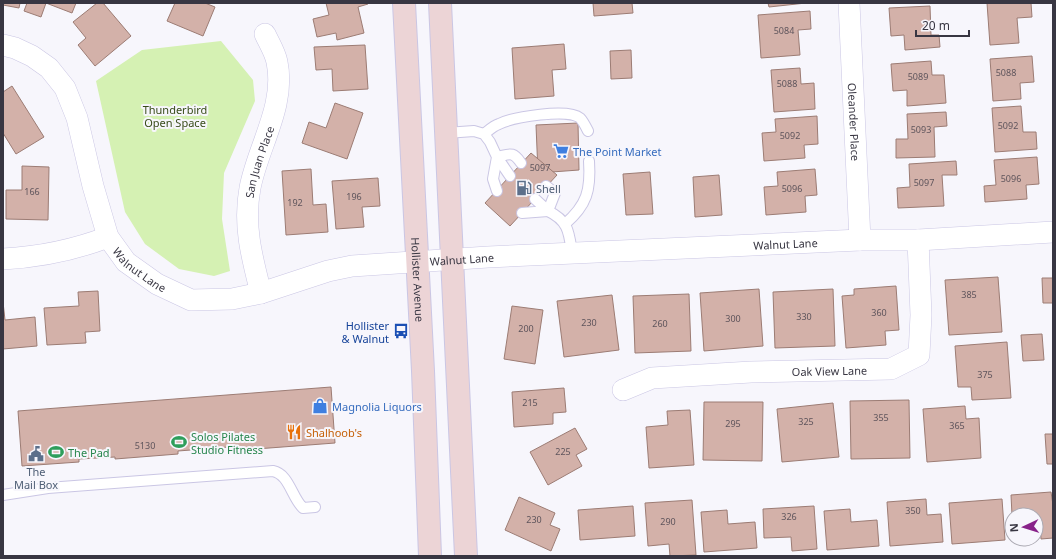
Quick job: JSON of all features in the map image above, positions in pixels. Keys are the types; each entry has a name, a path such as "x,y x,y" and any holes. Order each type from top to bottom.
{"main road":[{"name":"Hollister Avenue","path":"404,3 430,556"},
{"path":"440,3 466,556"}],"street":[{"name":"Oleander Place","path":"849,3 860,240"},
{"name":"San Juan Place","path":"261,293 247,229 250,188 273,116 279,82 277,60 265,34"},
{"name":"Walnut Lane","path":"3,45 15,48 32,56 48,68 65,88 78,118 93,186 108,237 126,262 157,284 191,300 232,299 261,293 352,266 572,253 860,240 918,240 1053,232"},
{"path":"3,259 34,258 84,246 108,237"},
{"name":"Oak View Lane","path":"623,390 652,378 751,372 891,370 919,355 921,315 918,240"}],"lane":[{"path":"484,134 498,124 536,115 562,114 574,115 581,119 588,131"},
{"path":"446,133 474,132 484,134 510,176"},
{"path":"497,157 512,154 516,155 521,163"},
{"path":"497,157 493,179 497,191"},
{"path":"565,224 577,214 586,201 589,186 589,161"},
{"path":"546,186 555,193 548,211"},
{"path":"535,199 548,211 559,216 565,224 572,253"},
{"path":"522,213 548,211"},
{"path":"3,495 48,488 273,471 277,472 283,477 303,508 315,507"}],"green space":[{"name":"Thunderbird Open Space","path":"221,41 253,80 255,101 224,173 222,219 230,271 214,276 179,269 145,244 125,212 96,81 142,50"}],"building":[{"path":"3,3 20,3 19,8 3,5"},
{"path":"27,3 46,3 41,17 24,11"},
{"path":"46,3 76,3 72,13"},
{"path":"97,3 103,3 131,36 95,66 78,45 86,38 73,22"},
{"path":"175,3 205,3 215,7 203,36 167,21"},
{"path":"326,3 368,3 358,7 364,33 337,40 336,33 317,37 313,19 329,15"},
{"path":"593,3 632,3 633,13 594,16"},
{"path":"768,3 806,3 769,7"},
{"path":"987,3 1031,3 1032,17 1017,18 1019,43 990,45"},
{"path":"930,6 931,35 939,35 940,47 905,50 904,35 891,36 889,8"},
{"path":"810,11 811,29 798,30 800,55 761,58 758,15"},
{"path":"564,44 566,69 552,70 554,96 515,99 512,48"},
{"path":"365,45 368,89 333,91 332,69 316,70 314,47"},
{"path":"631,50 632,78 611,79 610,51"},
{"path":"1032,56 1034,82 1020,83 1021,99 993,101 990,59"},
{"path":"931,61 932,75 944,75 946,103 907,106 907,90 893,91 891,64"},
{"path":"800,68 801,84 814,83 815,109 774,112 771,70"},
{"path":"12,86 44,137 16,154 3,133 3,92"},
{"path":"335,103 363,113 347,159 302,143 309,122 326,128"},
{"path":"1021,106 1023,132 1036,132 1037,149 995,152 992,108"},
{"path":"946,112 947,126 934,127 935,157 896,158 896,139 908,139 907,114"},
{"path":"817,116 818,144 804,145 805,158 764,161 762,133 776,132 775,119"},
{"path":"578,123 579,170 538,173 536,125"},
{"path":"531,153 557,175 510,226 485,203"},
{"path":"1037,157 1039,184 1026,185 1027,199 985,202 984,186 996,185 994,160"},
{"path":"956,161 957,175 942,175 944,206 898,208 897,188 910,187 909,164"},
{"path":"22,166 49,167 48,220 6,219 6,190 22,190"},
{"path":"311,169 313,205 326,204 328,232 286,235 282,171"},
{"path":"815,169 817,195 805,196 806,212 766,215 764,187 778,186 777,172"},
{"path":"650,172 653,214 626,215 623,174"},
{"path":"719,175 722,215 695,217 693,177"},
{"path":"378,178 380,206 362,207 364,227 336,229 332,181"},
{"path":"998,277 1002,332 949,335 945,280"},
{"path":"1042,278 1053,278 1053,303 1043,303"},
{"path":"896,286 899,330 885,331 886,345 846,348 842,296 854,295 854,289"},
{"path":"759,289 763,346 704,351 700,293"},
{"path":"833,289 835,346 775,348 773,292"},
{"path":"98,291 100,331 85,332 86,343 47,345 44,308 79,306 78,292"},
{"path":"689,294 691,351 635,353 633,296"},
{"path":"612,295 619,350 564,357 557,301"},
{"path":"3,302 5,320 35,317 37,346 3,349"},
{"path":"512,306 543,310 535,364 504,359"},
{"path":"1042,334 1044,360 1023,361 1021,335"},
{"path":"1007,342 1011,398 972,400 971,387 958,387 955,346"},
{"path":"331,387 335,443 230,451 229,447 178,451 178,454 115,459 115,457 79,459 79,462 22,466 18,411"},
{"path":"564,388 566,412 553,413 553,424 514,427 512,392"},
{"path":"909,400 910,458 851,459 850,401"},
{"path":"704,402 763,402 762,461 703,460"},
{"path":"833,403 839,457 782,462 777,409"},
{"path":"965,406 966,419 979,418 981,458 927,462 923,409"},
{"path":"690,410 694,465 649,468 646,427 668,425 667,411"},
{"path":"575,428 587,449 576,455 582,466 548,485 530,452"},
{"path":"1045,434 1053,434 1053,464 1047,464"},
{"path":"1051,492 1053,505 1053,538 1044,539 1044,507 1012,507 1011,495"},
{"path":"519,497 555,513 550,525 560,529 551,551 505,530"},
{"path":"926,499 927,515 941,514 943,542 890,546 887,502"},
{"path":"1002,499 1004,540 952,544 949,503"},
{"path":"692,500 696,555 670,556 669,544 648,546 645,503"},
{"path":"633,506 635,536 580,540 578,510"},
{"path":"814,506 817,549 792,551 791,537 764,538 763,509"},
{"path":"850,509 851,522 877,520 879,546 827,550 824,511"},
{"path":"727,510 728,524 755,522 757,548 704,552 701,512"}],"place":[{"name":"The Point Market","path":"561,151"},
{"name":"Shell","path":"524,188"},
{"name":"Hollister & Walnut","path":"401,331"},
{"name":"Magnolia Liquors","path":"320,406"},
{"name":"Shalhoob's","path":"294,432"},
{"name":"Solos Pilates Studio Fitness","path":"179,442"},
{"name":"The Pad","path":"56,452"},
{"name":"The Mail Box","path":"36,454"}]}
